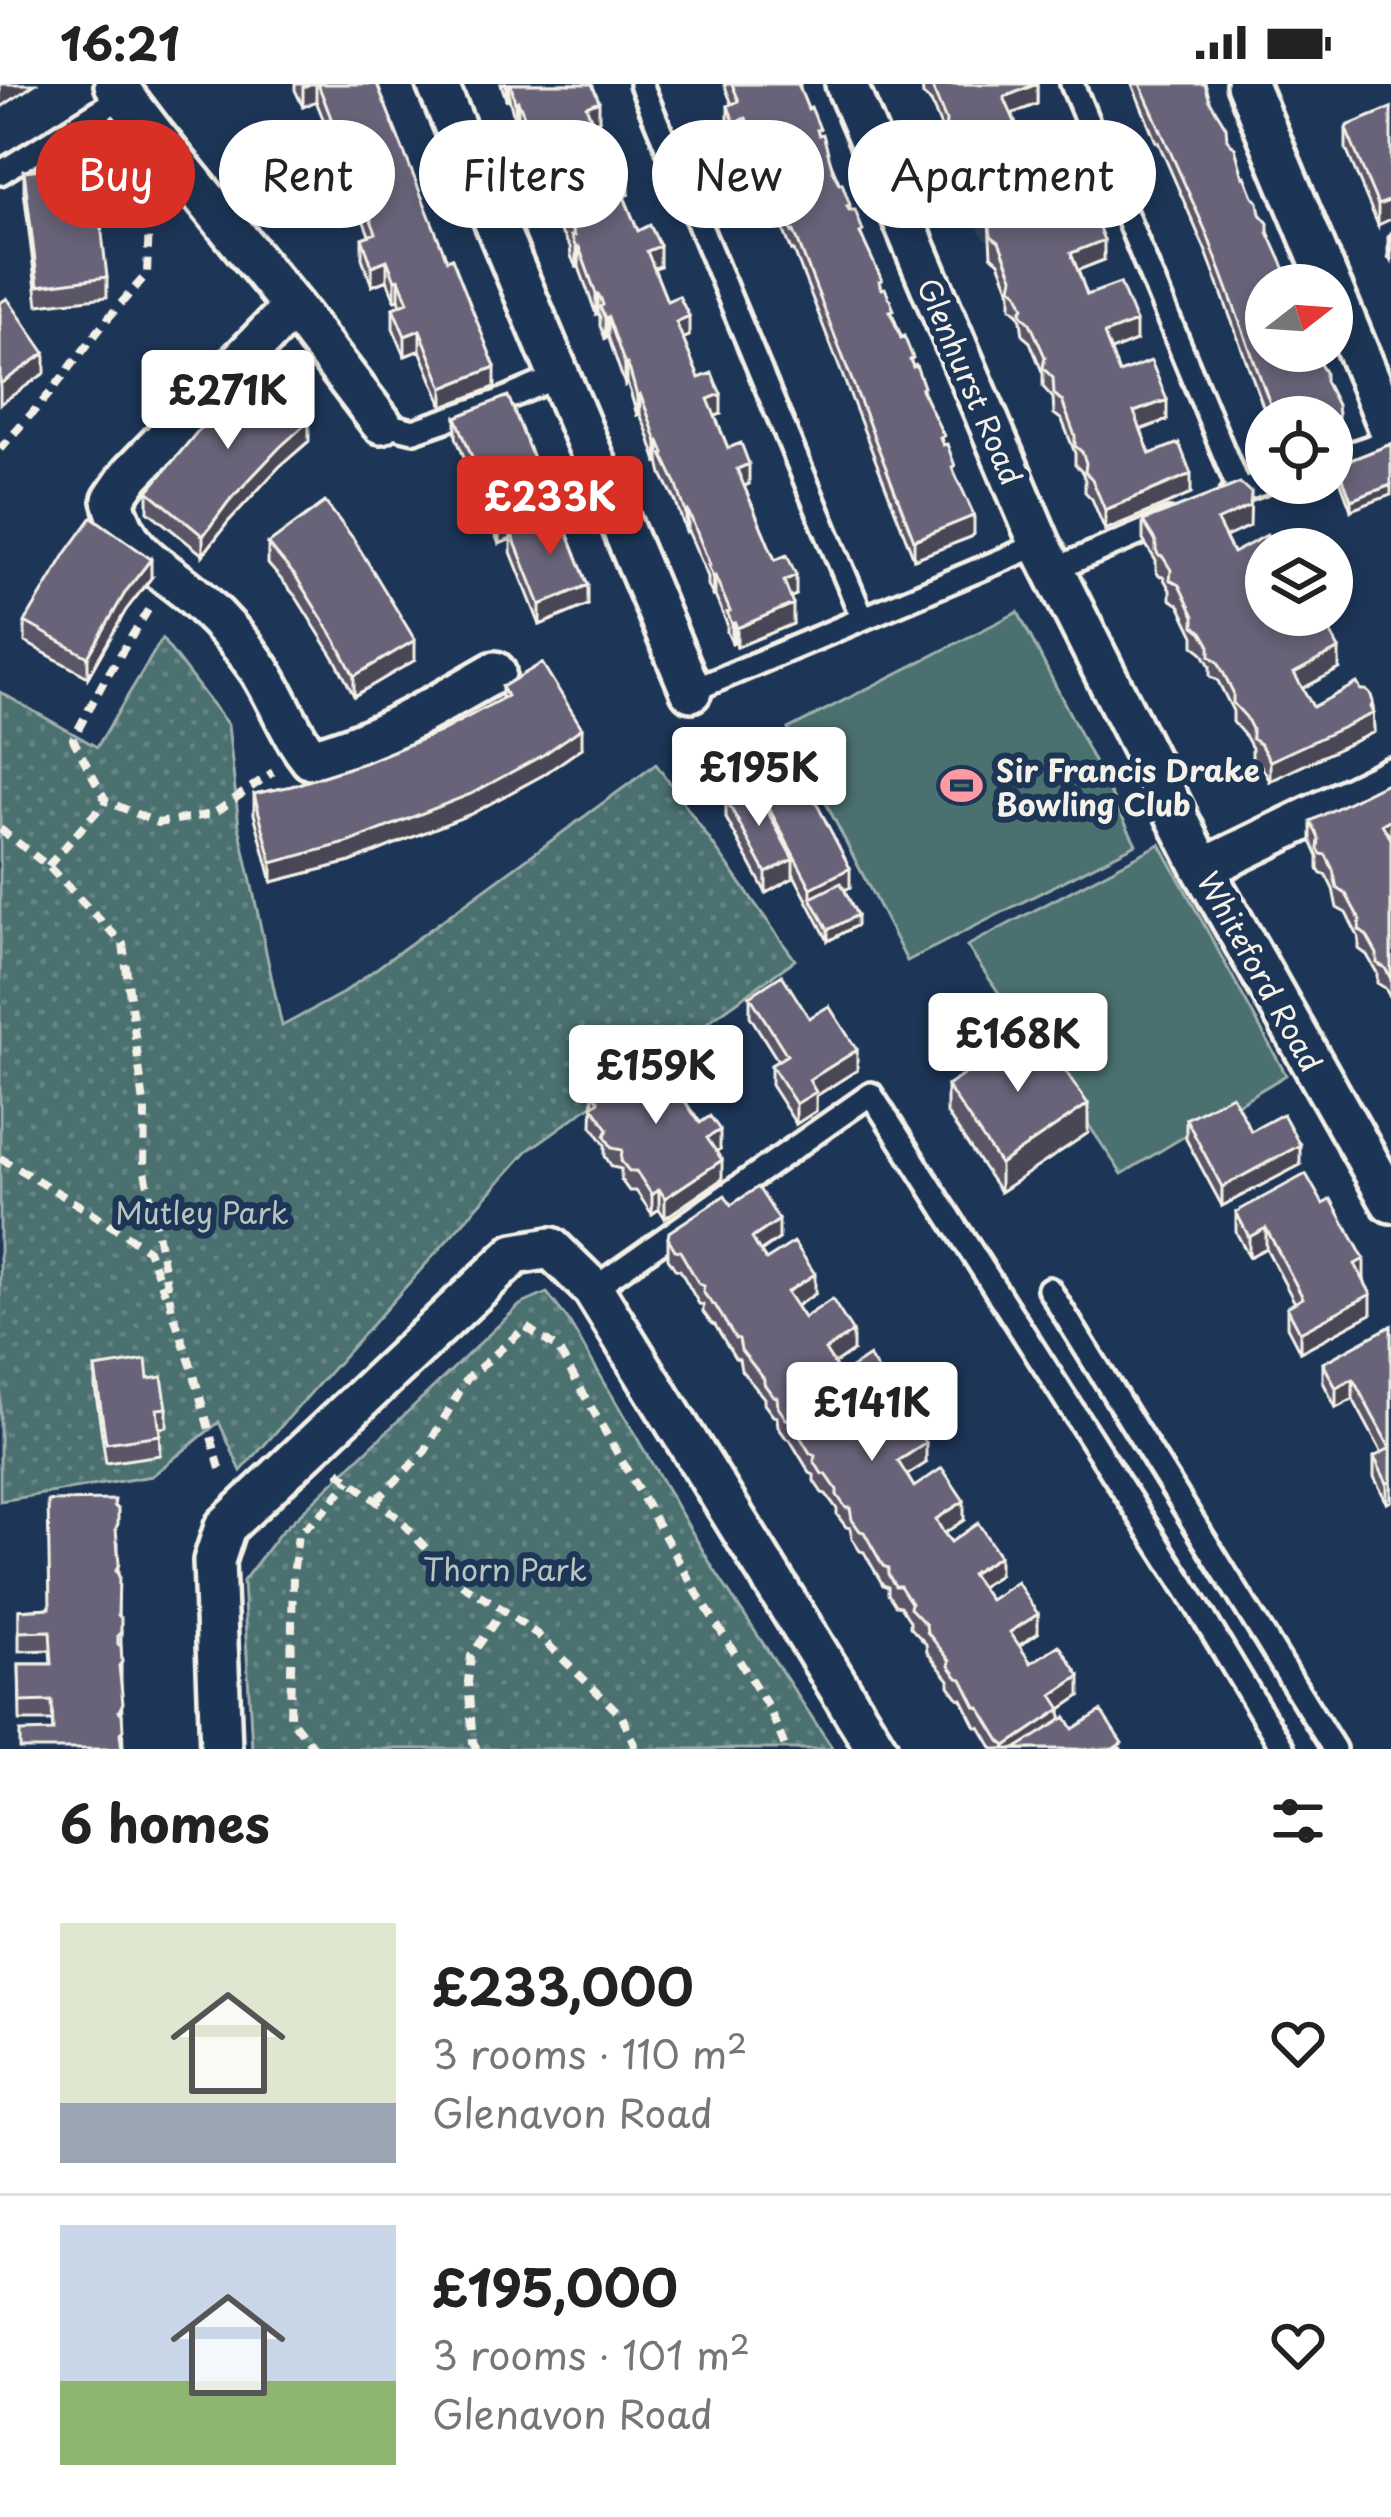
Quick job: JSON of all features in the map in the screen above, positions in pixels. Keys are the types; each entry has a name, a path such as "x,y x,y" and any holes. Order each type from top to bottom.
{"street":[{"path":"437,84 691,691"},
{"name":"Glenhurst Road","path":"846,84 1046,557"},
{"path":"1247,84 1321,264"},
{"path":"120,90 142,120"},
{"path":"195,186 380,423"},
{"path":"293,307 130,474 113,500 118,518 137,552 203,604 258,668 311,759 386,734 495,672"},
{"path":"1353,342 1391,436"},
{"name":"Whiteford Road","path":"1046,557 1203,869 1391,1202"},
{"path":"1203,869 1391,778"},
{"path":"220,1749 214,1561 225,1526 515,1255 551,1248 593,1289 877,1749"}],"lane":[{"path":"641,84 862,617"},
{"path":"1072,84 1230,496 1245,490"},
{"path":"0,173 120,90"},
{"path":"380,423 414,431 559,376"},
{"path":"1353,451 1391,436"},
{"path":"691,691 862,617 1181,516"},
{"path":"593,1289 871,1094 1283,1749"},
{"path":"1049,1289 1334,1749"}],"path":[{"path":"0,448 147,274 149,228"},
{"path":"173,581 142,616 74,739 106,801 158,823 213,814 303,750"},
{"path":"48,866 106,801"},
{"path":"0,829 48,866 123,944 145,1112 144,1166 172,1310"},
{"path":"0,1158 148,1250 192,1368 224,1483 239,1510"},
{"path":"377,1500 424,1450 467,1378 526,1328 558,1349 697,1593 769,1708 786,1749"},
{"path":"308,1448 398,1518 456,1581 538,1635 622,1715 636,1749"},
{"path":"315,1749 290,1718 298,1535 350,1480"},
{"path":"477,1749 468,1682 471,1655 503,1610"}],"shaded area":[{"path":"979,228 1020,228 988,241"}],"green space":[{"name":"Sir Francis Drake Bowling Club","path":"1018,612 1136,844 907,961 788,729"},
{"name":"Mutley Park","path":"162,639 228,725 239,826 282,1026 343,993 656,764 795,960 527,1151 241,1471 219,1422 152,1476 0,1501 0,692 97,747"},
{"path":"1160,844 1286,1075 1122,1174 967,946"},
{"name":"Thorn Park","path":"547,1293 568,1320 713,1568 833,1749 252,1749 243,1581 280,1533 520,1305"}],"building":[{"path":"318,84 377,84 391,120 326,120 331,118"},
{"path":"511,84 592,84 599,101 586,106 592,120 526,120 518,101 515,103"},
{"path":"732,84 798,84 816,120 733,120 728,106 739,101"},
{"path":"931,84 1036,84 1004,97 1014,120 946,120"},
{"path":"1140,84 1205,84 1243,177 1268,223 1282,264 1245,264 1245,336 1207,234"},
{"path":"1391,108 1391,200 1378,205 1346,129"},
{"path":"395,129 419,190 419,228 434,228 447,260 452,258 495,367 443,388 420,330 405,336 393,308 408,302 399,279 395,280 387,260 372,266 362,238 376,233 374,228 395,228"},
{"path":"824,138 833,171 848,200 848,228 862,228 971,517 914,540 790,228 824,228"},
{"path":"36,170 36,228 101,228 107,277 38,286 24,171"},
{"path":"628,207 638,231 650,225 660,246 647,251 667,301 679,296 689,316 676,322 699,378 712,373 721,394 708,399 728,448 741,443 749,464 737,469 775,560 787,555 796,575 784,581 793,604 737,628 732,624 570,228 628,228"},
{"path":"990,228 1099,228 1104,240 1071,253 1087,295 1120,283 1136,322 1104,334 1119,373 1151,361 1167,400 1134,412 1150,454 1179,443 1191,474 1105,510 1085,472 1086,463 1075,446 1062,401 1054,394 1053,378 1043,368 1045,357 1023,316 1018,293 1011,287 1013,277 999,242"},
{"path":"7,298 45,353 0,384 0,303"},
{"path":"260,370 309,421 228,502 203,536 148,491 202,426"},
{"path":"1258,372 1325,372 1332,396 1267,396"},
{"path":"508,396 551,503 499,524 456,417"},
{"path":"1391,444 1391,485 1353,499 1353,459"},
{"path":"1240,483 1245,488 1245,504 1250,506 1217,521 1233,553 1245,547 1245,636 1332,636 1339,649 1294,673 1313,707 1357,683 1371,695 1374,713 1270,761 1252,739 1246,717 1233,703 1233,692 1210,656 1202,632 1194,626 1179,585 1170,580 1171,570 1143,521"},
{"path":"325,502 353,538 415,640 354,676 296,577 268,544"},
{"path":"559,512 588,585 540,605 511,532"},
{"path":"92,517 151,559 126,591 88,657 25,622"},
{"path":"542,663 582,728 471,794 350,842 272,863 254,794 364,763 440,732 507,696 502,687"},
{"path":"794,760 850,868 811,888 754,780"},
{"path":"1391,781 1391,819 1382,824 1391,839 1391,979 1359,930 1360,920 1346,894 1337,888 1326,855 1318,849 1311,821"},
{"path":"753,784 793,859 766,873 726,799"},
{"path":"841,883 857,915 828,930 811,898"},
{"path":"782,975 809,1018 829,1006 857,1050 809,1080 816,1092 796,1104 771,1065 787,1055 750,996"},
{"path":"1035,1026 1088,1104 1000,1164 947,1086"},
{"path":"651,1054 665,1076 677,1068 686,1081 675,1088 700,1123 710,1116 720,1130 707,1138 722,1160 665,1198 659,1189 652,1195 636,1171 629,1171 621,1161 622,1150 612,1148 605,1136 608,1129 592,1106 599,1101 593,1092"},
{"path":"1232,1095 1251,1131 1283,1114 1300,1145 1222,1187 1186,1119"},
{"path":"1306,1174 1323,1204 1331,1199 1364,1259 1355,1264 1371,1294 1300,1332 1287,1307 1303,1298 1266,1228 1249,1237 1236,1212"},
{"path":"758,1187 779,1220 752,1238 759,1250 766,1260 794,1242 815,1274 787,1292 804,1318 832,1299 853,1332 825,1350 841,1375 869,1356 890,1389 862,1407 877,1429 905,1411 926,1443 898,1461 914,1487 942,1468 964,1501 936,1519 943,1532 951,1542 978,1523 999,1556 971,1574 990,1600 1017,1582 1038,1614 1010,1632 1031,1663 1059,1645 1080,1676 1052,1695 1061,1709 1006,1746 910,1608 900,1586 895,1586 888,1568 852,1520 850,1508 822,1474 815,1455 786,1419 777,1397 668,1238 669,1232 725,1195 731,1205"},
{"path":"1391,1326 1391,1481 1387,1483 1374,1457 1390,1448 1353,1379 1336,1388 1323,1363"},
{"path":"146,1360 148,1379 162,1377 167,1408 157,1409 160,1435 106,1443 95,1368"},
{"path":"115,1500 122,1749 20,1749 20,1732 53,1731 52,1701 20,1702 19,1664 52,1664 50,1631 19,1632 19,1610 50,1608 48,1501"},
{"path":"1101,1711 1122,1743 1113,1749 1015,1749 1066,1717 1073,1729"}],"place":[{"name":"Sir Francis Drake Bowling Club","path":"962,786"}]}
